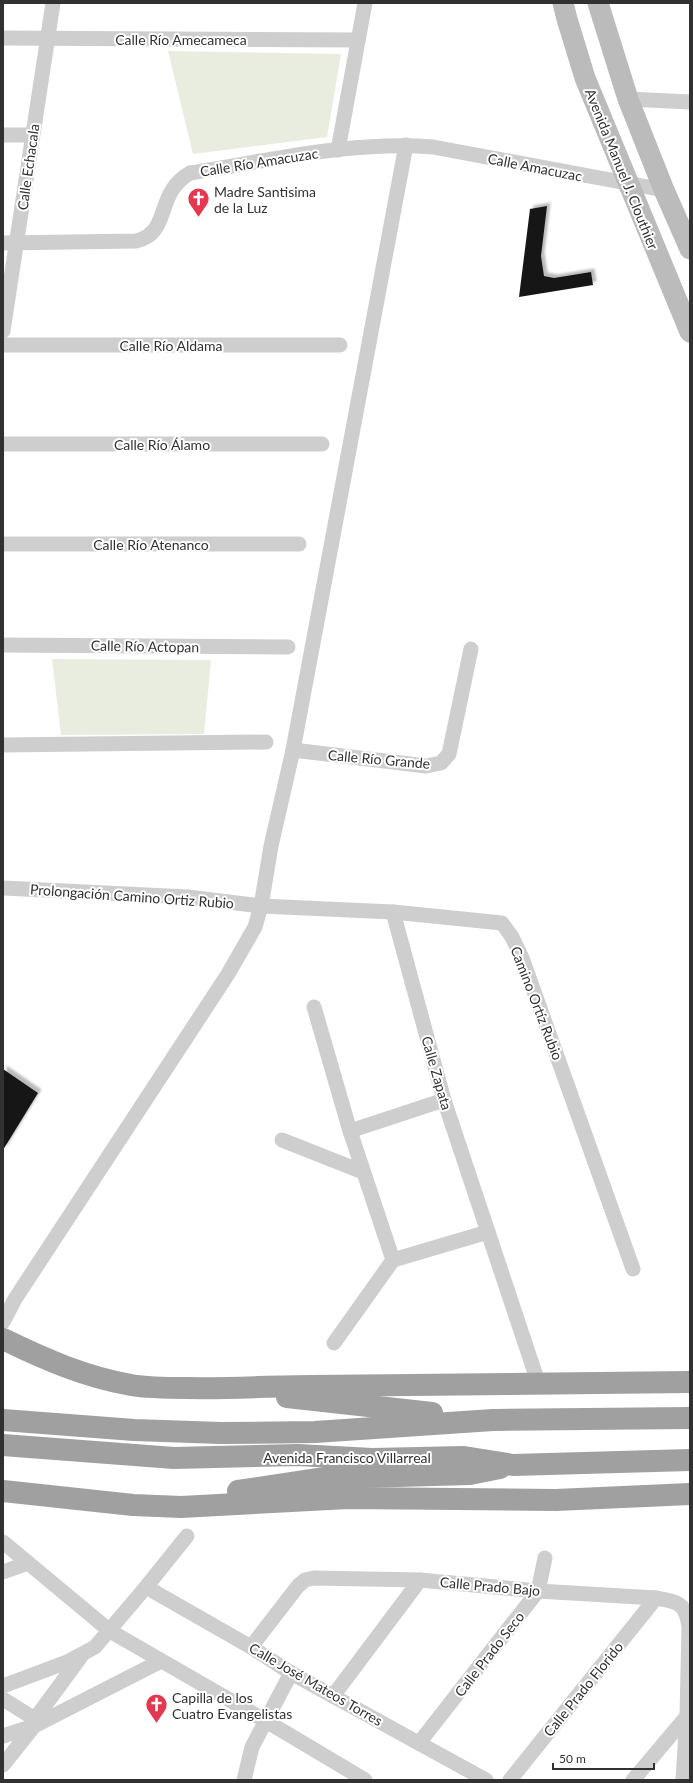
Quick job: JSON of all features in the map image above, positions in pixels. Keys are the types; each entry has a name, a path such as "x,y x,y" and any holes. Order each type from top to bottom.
{"highway":[{"path":"3,1339 51,1362 96,1377 132,1385 164,1388 232,1389 289,1386 549,1385 690,1382"},
{"path":"232,1389 300,1399 493,1420"},
{"name":"Avenida Francisco Villarreal","path":"3,1420 134,1430 221,1433 315,1432 493,1420 690,1418"},
{"name":"Avenida Francisco Villarreal","path":"3,1445 174,1458 298,1455 372,1459 464,1457 513,1465 690,1460"},
{"path":"133,1505 325,1478 470,1474 513,1465"},
{"path":"3,1491 133,1505 181,1507 348,1498 556,1500 690,1494"}],"main road":[{"name":"Avenida Manuel J. Clouthier","path":"563,3 566,19 585,78 627,184 690,332"},
{"path":"598,3 628,99 664,190 690,249"}],"street":[{"name":"Calle Echacala","path":"3,331 10,243 32,135 53,3"},
{"path":"338,150 365,3"},
{"name":"Calle Río Amecameca","path":"3,38 358,40"},
{"path":"628,99 690,102"},
{"path":"3,135 32,135"},
{"path":"3,1322 15,1299 243,950 255,927 261,906 268,859 293,750 406,145"},
{"name":"Calle Amacuzac","path":"406,145 434,147 664,190"},
{"name":"Calle Río Amacuzac","path":"10,243 136,241 148,236 156,227 170,191 180,179 190,173 338,150 406,145"},
{"name":"Calle Río Aldama","path":"3,345 340,345"},
{"name":"Calle Río Álamo","path":"3,444 322,444"},
{"name":"Calle Río Atenanco","path":"3,544 299,544"},
{"name":"Calle Río Actopan","path":"3,645 288,647"},
{"name":"Calle Río Grande","path":"293,750 426,766 440,763 449,754 471,649"},
{"path":"3,746 266,742"},
{"name":"Prolongación Camino Ortiz Rubio","path":"3,888 188,897 261,906"},
{"name":"Camino Ortíz Rubio","path":"261,906 393,912 502,923 512,937 522,958 633,1269"},
{"name":"Calle Zapata","path":"393,912 444,1100 488,1232 549,1385"},
{"path":"314,1007 350,1131 393,1260"},
{"path":"350,1131 444,1100"},
{"path":"282,1140 363,1172"},
{"path":"334,1343 393,1260 488,1232"},
{"path":"3,1686 83,1654 95,1647 110,1631 187,1536"},
{"path":"3,1542 110,1631 365,1780"},
{"name":"Calle Prado Seco","path":"419,1743 538,1591 545,1558"},
{"path":"3,1572 28,1563"},
{"name":"Calle Prado Bajo","path":"251,1647 298,1586 305,1580 314,1578 420,1580 538,1591 656,1598 675,1602 683,1606 687,1615 689,1626 687,1716"},
{"path":"333,1696 420,1580"},
{"name":"Calle José Mateos Torres","path":"146,1587 251,1647 291,1673 486,1780"},
{"name":"Calle Prado Florido","path":"510,1780 656,1598"},
{"path":"3,1765 83,1654"},
{"path":"3,1736 161,1661"},
{"path":"244,1780 252,1747 291,1673"},
{"path":"3,1699 34,1722"},
{"path":"633,1780 687,1716"},
{"path":"683,1780 687,1716"}],"shaded area":[{"path":"168,51 341,54 327,137 193,154"},
{"path":"52,659 211,660 204,734 61,735"}],"building":[{"path":"547,206 541,256 544,276 554,278 591,272 593,285 519,297 530,209"},
{"path":"3,1069 38,1093 3,1150"}],"place":[{"name":"Madre Santisima de la Luz","path":"199,218"},
{"name":"Capilla de los Cuatro Evangelistas","path":"157,1724"}]}
